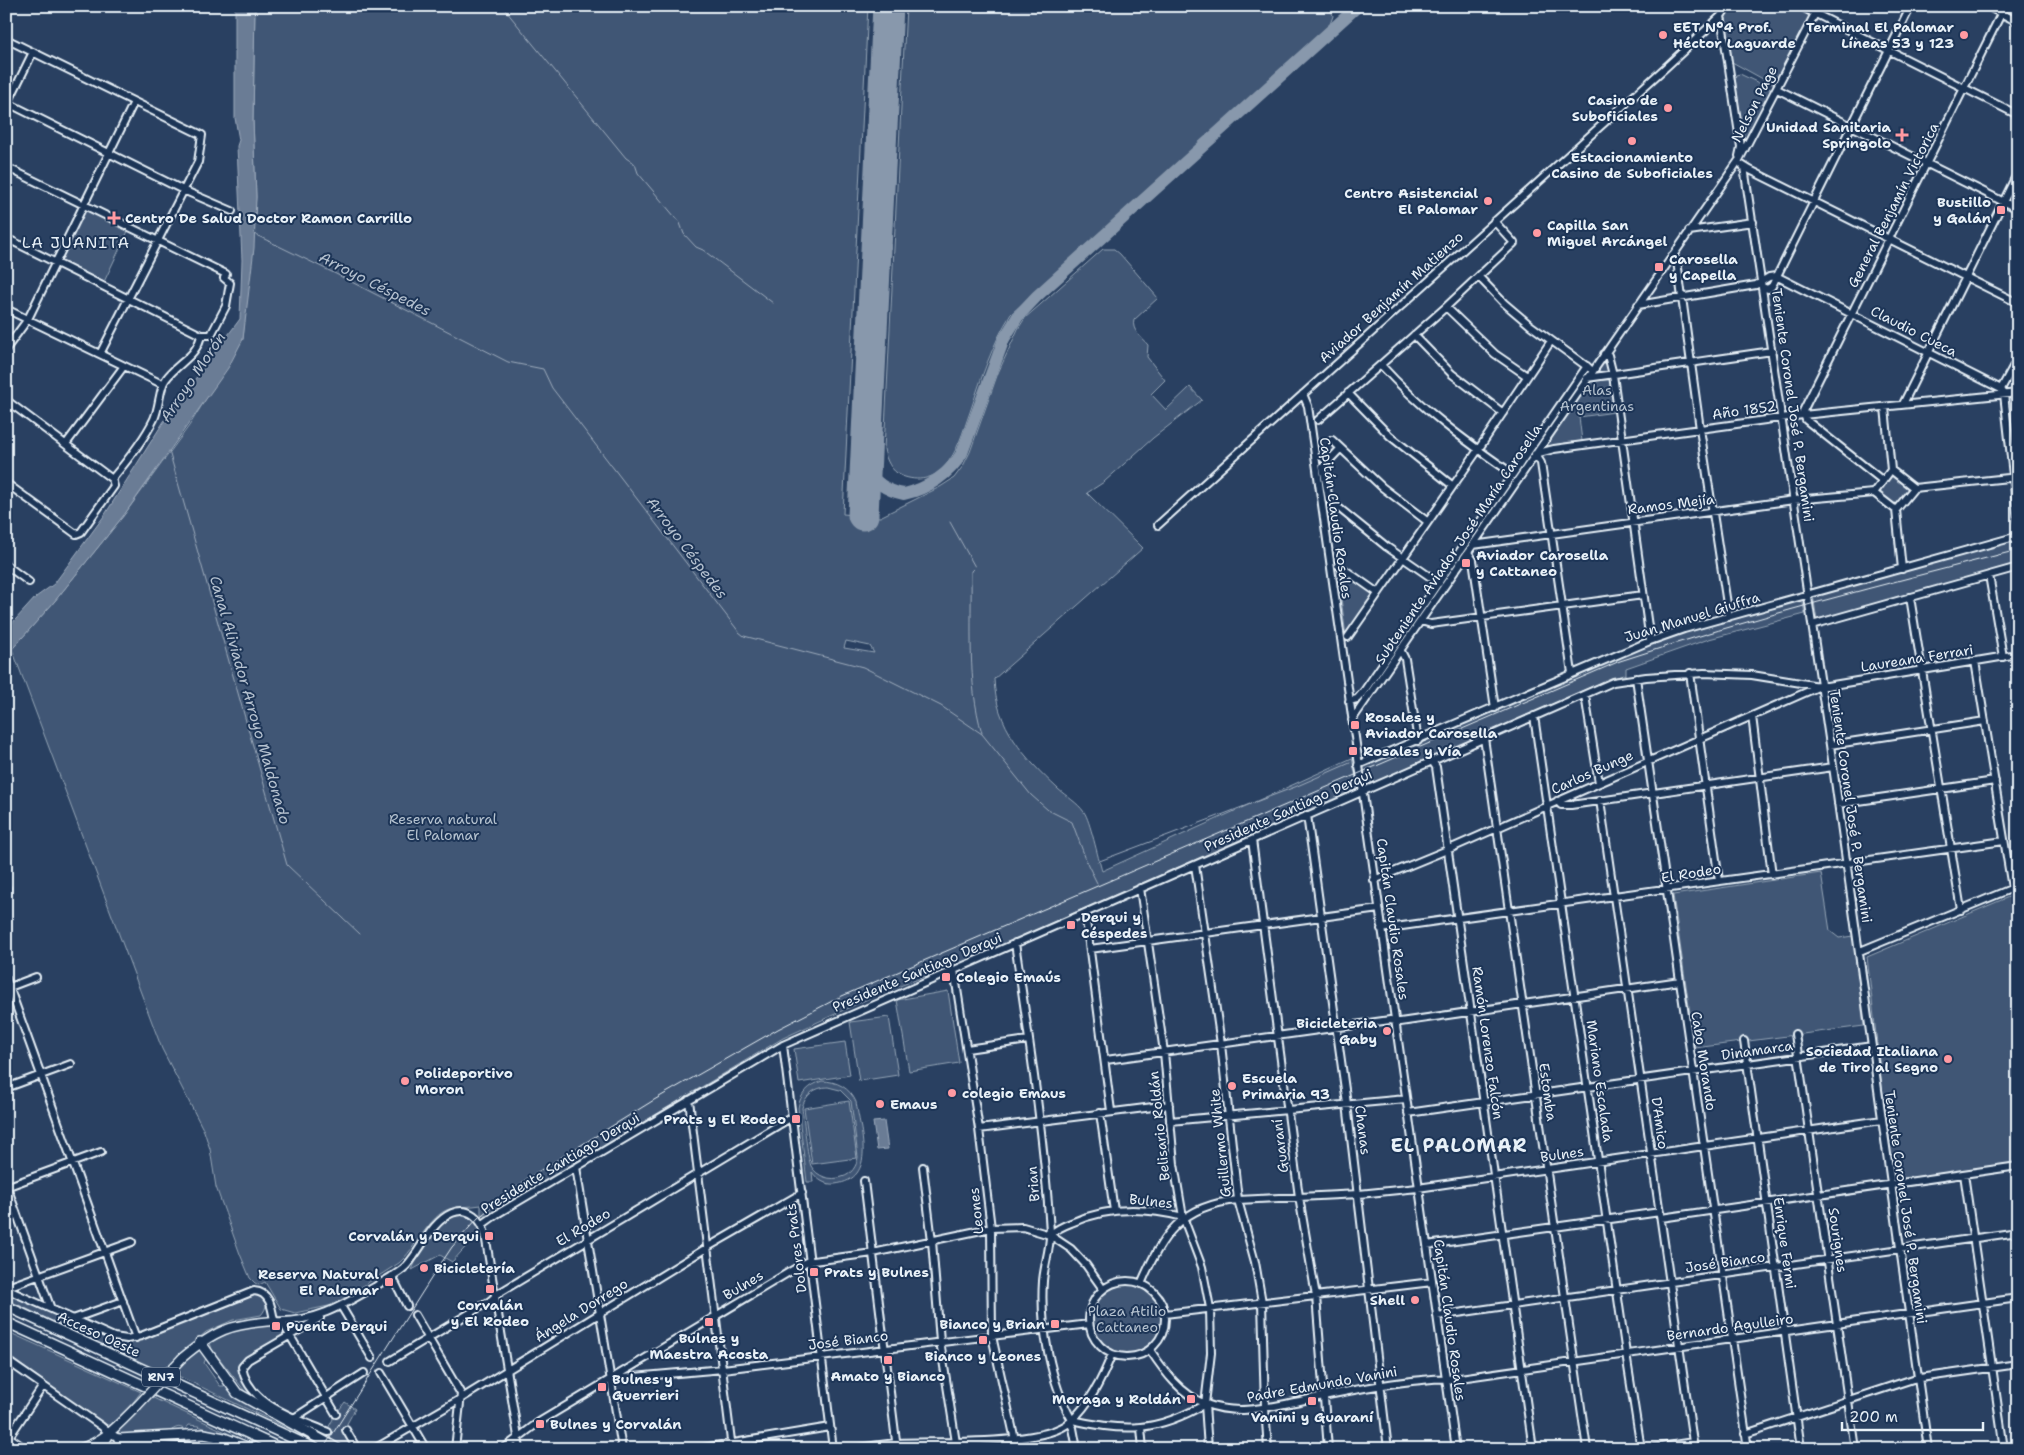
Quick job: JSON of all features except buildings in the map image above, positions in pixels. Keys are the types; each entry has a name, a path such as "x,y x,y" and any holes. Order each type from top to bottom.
{"highway":[{"name":"Acceso Oeste","path":"6,1306 316,1449"},
{"name":"Acceso Oeste","path":"6,1322 282,1449"},
{"path":"200,1342 237,1393 338,1449"},
{"path":"120,1439 204,1434 224,1438 252,1449"}],"main road":[{"name":"Presidente Santiago Derqui","path":"79,1449 109,1434 182,1358 200,1342 224,1329 238,1325 274,1321"},
{"name":"Presidente Santiago Derqui","path":"98,1449 102,1447 109,1434"},
{"path":"7,1436 25,1449"}],"street":[{"name":"Aviador Benjamín Matienzo","path":"1158,525 1721,16 1728,6"},
{"path":"1800,6 2018,114"},
{"name":"Nelson Page","path":"1739,160 1819,6"},
{"path":"1638,305 1682,296 1756,285 1770,288 1911,6"},
{"path":"1987,6 2018,22"},
{"name":"General Benjamín Victorica","path":"1803,414 2005,6"},
{"path":"1721,16 1741,147 1739,160 1744,167 2018,303"},
{"path":"6,39 202,135 198,162 100,354"},
{"path":"33,52 7,104 183,190 232,211"},
{"path":"1776,89 2018,209"},
{"path":"6,349 28,320 134,102"},
{"name":"Subteniente Aviador José María Carosella","path":"1352,720 1739,160"},
{"path":"6,167 226,274 224,278 230,283 226,306 212,333 210,335 201,335 6,238"},
{"name":"Teniente Coronel José P. Bergamini","path":"1744,167 1860,950 1890,1185 1928,1449"},
{"path":"1903,404 2018,172"},
{"path":"1318,420 1446,307 1514,242 1494,221"},
{"path":"1689,232 1753,222"},
{"path":"1672,256 1677,261 1700,429 1729,617"},
{"path":"1762,285 1769,277 1776,276"},
{"name":"Claudio Cueca","path":"1776,276 1994,386 2002,392"},
{"path":"1479,277 1504,303 1587,366 1591,372"},
{"path":"1446,307 1495,354 1527,376"},
{"path":"6,309 162,384"},
{"path":"6,483 76,534 81,532 153,420 160,404 162,384 197,349 201,335"},
{"path":"1414,335 1452,374 1503,413"},
{"path":"1348,638 1478,450 1551,340"},
{"path":"1587,378 1772,351"},
{"path":"1604,354 1608,355 1612,375 1650,641"},
{"path":"2018,358 2002,392 2015,478 2018,521"},
{"path":"1381,365 1426,410 1513,474"},
{"path":"66,444 124,366"},
{"path":"1349,701 1356,699 1364,691 1587,366"},
{"path":"1993,396 1994,386"},
{"name":"Año 1852","path":"1534,456 1554,449 1803,414 1993,396 2002,392 2018,393"},
{"path":"1348,393 1390,436 1453,486"},
{"name":"Capitán Claudio Rosales","path":"1302,394 1308,406 1456,1449"},
{"path":"6,400 66,444 113,483"},
{"path":"1885,407 1891,470 1874,493 1896,510"},
{"path":"1803,414 1806,420 1883,481"},
{"path":"1332,440 1382,487 1428,522"},
{"path":"1340,449 1323,467 1329,500 1403,558 1439,583"},
{"path":"1534,456 1541,463 1572,673"},
{"path":"1891,470 1914,488 2015,478"},
{"path":"1902,569 1896,510 1914,488"},
{"name":"Ramos Mejía","path":"1473,545 1794,500 1874,493"},
{"name":"Juan Manuel Giuffra","path":"1358,765 1495,708 1572,673 1684,629 2018,536"},
{"path":"1468,552 1473,560 1495,708"},
{"path":"6,565 29,582"},
{"path":"1338,565 1378,593"},
{"path":"1812,625 2018,567"},
{"path":"1989,575 2003,657"},
{"path":"1421,621 1431,624 1643,595"},
{"path":"1910,597 1961,910"},
{"path":"1401,651 1405,659 1418,741"},
{"name":"Laureana Ferrari","path":"1820,686 2018,654"},
{"path":"1860,950 2015,887 2004,841 1976,661"},
{"path":"1690,673 1719,881"},
{"name":"Presidente Santiago Derqui","path":"274,1321 302,1320 329,1312 341,1306 407,1265 438,1223 450,1214 458,1212 469,1214 478,1218 483,1224 783,1045 1585,694 1617,681 1690,673 1752,675 1820,686"},
{"name":"Cabo Morando","path":"1636,678 1748,1449"},
{"name":"Carlos Bunge","path":"1374,880 1447,850 1820,686"},
{"path":"1585,694 1599,783"},
{"name":"Mariano Escalada","path":"1534,716 1548,805 1560,905 1641,1449"},
{"path":"1752,716 1772,875"},
{"path":"1830,745 1985,721"},
{"name":"Estomba","path":"1484,738 1587,1449"},
{"name":"Ramón Lorenzo Falcón","path":"1432,761 1436,767 1534,1449"},
{"path":"1557,801 1561,806 1833,767"},
{"path":"1838,804 1995,781"},
{"name":"D'Amico","path":"1600,800 1661,1215 1678,1346 1694,1445"},
{"name":"Chanas","path":"1307,815 1347,1104 1382,1384 1388,1449"},
{"name":"Guaraní","path":"1252,840 1299,1197 1316,1296 1328,1449"},
{"name":"El Rodeo","path":"1381,929 2004,841"},
{"name":"Guillermo White","path":"1195,865 1230,1114 1238,1200 1255,1262 1262,1302 1268,1449"},
{"name":"Belisario Roldán","path":"1140,888 1164,1052 1174,1164 1183,1217 1202,1267 1210,1308 1211,1353 1205,1404 1208,1449"},
{"path":"1090,949 1379,909"},
{"path":"1085,913 1106,1060 1111,1111"},
{"name":"Brian","path":"1015,943 1040,1121 1050,1235 1043,1281 1045,1329 1059,1390 1071,1421 1077,1449"},
{"name":"Leones","path":"954,970 979,1129 991,1228 992,1336 1017,1449"},
{"path":"8,988 36,977"},
{"path":"6,978 8,988 74,1162 136,1338"},
{"path":"1106,1060 1390,1020 1395,1022 1524,1005 1680,981"},
{"name":"Sourignes","path":"1796,1034 1855,1449"},
{"path":"967,1049 1028,1040"},
{"name":"Enrique Fermi","path":"1744,1041 1801,1449"},
{"name":"Dolores Prats","path":"783,1045 833,1449"},
{"name":"Dinamarca","path":"1408,1113 1872,1046"},
{"path":"6,1088 70,1064"},
{"path":"1170,1121 1406,1099"},
{"path":"689,1100 700,1172 732,1446"},
{"path":"979,1129 1169,1105"},
{"path":"1100,1113 1114,1211"},
{"name":"El Rodeo","path":"390,1361 588,1239 792,1118"},
{"name":"Bulnes","path":"503,1449 518,1437 610,1379 800,1265 810,1261 873,1253 991,1228 1023,1227 1050,1235 1056,1229 1080,1219 1114,1211 1143,1211 1183,1217 1212,1204 1238,1200 1358,1194 1418,1188 1882,1120"},
{"path":"51,1309 7,1186 101,1152"},
{"path":"923,1166 932,1241 940,1341 957,1449"},
{"path":"1427,1245 1607,1220 1714,1210 2018,1166"},
{"path":"576,1167 622,1449"},
{"path":"1964,1174 2004,1449"},
{"path":"864,1181 897,1446"},
{"name":"Ángela Dorrego","path":"374,1449 507,1371 708,1247 802,1193"},
{"path":"1141,1284 1162,1241 1183,1217"},
{"path":"483,1224 520,1449"},
{"name":"José Bianco","path":"1436,1316 2018,1232"},
{"path":"1050,1235 1079,1256 1103,1289"},
{"path":"7,1289 13,1285 132,1242"},
{"path":"392,1276 407,1306"},
{"path":"1122,1281 1141,1284 1157,1296 1165,1314 1162,1334 1150,1350 1138,1356 1125,1357 1112,1354 1101,1347 1094,1337 1089,1324 1091,1305 1103,1289 1122,1281"},
{"path":"1165,1314 1432,1282"},
{"path":"7,1289 120,1338 136,1338 254,1291 264,1293 267,1297 274,1321"},
{"name":"Bernardo Agulleiro","path":"1446,1378 1453,1379 1678,1346 1732,1340 2018,1298"},
{"path":"73,1319 123,1301"},
{"path":"341,1306 372,1358"},
{"path":"328,1432 294,1418 260,1398 245,1378 242,1366 248,1360 329,1312"},
{"path":"87,1325 86,1319 88,1314"},
{"path":"415,1315 462,1398 455,1449"},
{"path":"282,1322 336,1414"},
{"name":"José Bianco","path":"610,1379 620,1380 723,1369 1089,1324"},
{"path":"1150,1350 1181,1388 1205,1404"},
{"path":"852,1449 1037,1436 1071,1421 1096,1390 1112,1354"},
{"path":"6,1360 101,1426 109,1434 120,1439 152,1446 223,1448"},
{"path":"1745,1434 1918,1378 2018,1364"},
{"path":"294,1418 364,1373"},
{"path":"381,1373 426,1449"},
{"name":"Padre Edmundo Vanini","path":"1205,1404 1233,1410 1265,1408 1382,1384 1446,1378"},
{"path":"7,1436 43,1386"},
{"path":"1071,1421 1119,1429 1141,1428 1158,1425 1205,1404"},
{"path":"697,1449 732,1446 830,1427"},
{"path":"1141,1428 1143,1449"},
{"path":"346,1430 357,1449"},
{"path":"1648,1449 1694,1445"}],"green space":[{"name":"Reserva natural El Palomar","path":"255,6 868,6 843,514 880,517 954,478 970,452 998,373 1025,318 1103,249 1114,249 1158,298 1134,320 1133,324 1138,334 1148,345 1147,357 1165,380 1151,394 1166,410 1190,387 1202,400 1153,438 1104,482 1087,493 1143,548 994,679 1000,712 1006,726 1023,753 1058,789 1084,812 1102,871 1352,758 1358,788 951,967 881,993 783,1038 487,1216 481,1214 481,1205 453,1208 442,1212 429,1225 399,1263 333,1305 295,1313 281,1309 265,1282 259,1285 250,1278 240,1254 216,1187 210,1149 204,1131 162,1049 12,649 54,602 124,515 189,426 243,339 256,197 253,120","holes":["846,641 870,646 874,653 844,648"]},
{"path":"906,6 1330,6 1333,16 1329,27 1011,314 993,349 957,448 940,471 930,477 919,479 902,476 895,471 888,461 884,449"},
{"path":"1733,6 1786,6 1796,8 1809,17 1776,83 1772,84 1732,62 1726,17"},
{"path":"1740,74 1769,88 1771,92 1748,139 1743,136 1735,78 1736,75"},
{"path":"85,208 129,229 103,284 58,263"},
{"path":"1606,358 1610,374 1595,374"},
{"name":"Alas Argentinas","path":"1591,380 1611,380 1615,412 1579,417 1582,441 1545,446"},
{"path":"1891,474 1910,489 1895,507 1877,492"},
{"path":"2018,536 2018,567 1817,620 1813,595"},
{"path":"1337,568 1374,594 1346,636"},
{"path":"1802,598 1805,614 1709,639 1626,668 1626,674 1602,682 1363,788 1360,768 1650,641"},
{"path":"1821,873 1830,931 1839,938 1853,936 1864,1026 1695,1048 1673,895"},
{"name":"Sociedad Italiana de Tiro al Segno","path":"2018,893 2018,1162 1893,1180 1867,957"},
{"path":"948,991 959,1063 909,1071 897,1000"},
{"path":"889,1017 898,1075 859,1081 850,1022"},
{"path":"845,1042 850,1075 799,1083 794,1049"},
{"path":"822,1081 833,1082 842,1086 847,1089 856,1102 862,1139 862,1163 857,1173 848,1180 835,1184 828,1184 822,1181 812,1172 813,1182 807,1182 798,1108 803,1094","holes":["828,1087 840,1090 851,1101 858,1157 855,1167 851,1172 838,1178 829,1178 817,1173 811,1166 802,1108 808,1096 819,1088"]},
{"path":"849,1101 857,1158 812,1164 804,1108"},
{"path":"460,1215 475,1220 481,1230 452,1262 440,1255 412,1270 424,1245 436,1229 444,1222"},
{"name":"Plaza Atilio Cattaneo","path":"1127,1285 1140,1288 1151,1295 1158,1306 1161,1319 1158,1332 1151,1343 1140,1350 1127,1353 1114,1350 1103,1343 1096,1332 1093,1319 1096,1306 1103,1295 1114,1288"},
{"path":"6,1291 123,1341 252,1293 261,1294 266,1304 261,1315 233,1320 206,1332 160,1372 6,1299"},
{"path":"267,1325 282,1327 284,1332 282,1338 239,1363 245,1381 259,1400 249,1396 212,1349 210,1343 227,1332"},
{"path":"6,1331 141,1392 131,1405 110,1425 105,1425 6,1354"},
{"path":"201,1350 206,1358 204,1363 220,1386 225,1386 236,1397 314,1441 172,1373 195,1351"},
{"path":"149,1396 232,1435 229,1436 189,1425 185,1430 179,1427 169,1432 120,1435 118,1431"},
{"path":"345,1402 355,1409 343,1431 354,1449 345,1449 296,1422 325,1434 333,1419 332,1415"},
{"path":"217,1439 240,1449 202,1443 145,1441"}],"shaded area":[{"name":"Arroyo Morón","path":"235,6 255,6 253,120 256,197 254,248 243,339 228,368 124,515 54,602 6,656 6,630 36,597 54,584 104,516 166,418 240,319 242,260 237,146 239,140 235,118"},
{"path":"884,1121 888,1149 877,1150 873,1122"}],"waterway":[{"path":"502,6 626,158 635,164 638,173 680,223 684,234 696,247 703,250 773,303"},
{"name":"Arroyo Céspedes","path":"254,234 508,362 543,369 552,388 739,632 744,636 863,667 941,706 982,734 1031,795 1048,810 1072,822 1088,865 1097,883"},
{"name":"Canal Aliviador Arroyo Maldonado","path":"169,451 287,865 360,934"},
{"path":"950,522 975,567 971,571 971,653 974,694 982,733"},
{"path":"1097,862 1295,787 1350,763"}],"taxiway":[{"path":"865,468 881,485 892,491 904,494 929,484 951,468 962,453 1004,339 1018,316 1037,296 1358,6"}],"runway":[{"path":"863,515 888,6"}],"railway":[{"path":"323,1449 452,1247 478,1218 528,1178 654,1100 778,1029 842,996 1620,661 1768,616 2018,550"}],"place":[{"name":"EET Nº4 Prof. Héctor Laguarde","path":"1663,35"},
{"name":"Terminal El Palomar Líneas 53 y 123","path":"1964,35"},
{"name":"Casino de Suboficiales","path":"1668,108"},
{"name":"Unidad Sanitaria Springolo","path":"1902,135"},
{"name":"Estacionamiento Casino de Suboficiales","path":"1632,141"},
{"name":"Centro Asistencial El Palomar","path":"1488,201"},
{"name":"Bustillo y Galán","path":"2001,210"},
{"name":"Centro De Salud Doctor Ramon Carrillo","path":"114,218"},
{"name":"Capilla San Miguel Arcángel","path":"1537,233"},
{"name":"Carosella y Capella","path":"1659,267"},
{"name":"Aviador Carosella y Cattaneo","path":"1466,563"},
{"name":"Rosales y Aviador Carosella","path":"1355,725"},
{"name":"Rosales y Vía","path":"1353,751"},
{"name":"Derqui y Céspedes","path":"1071,925"},
{"name":"Colegio Emaús","path":"946,977"},
{"name":"Bicicleteria Gaby","path":"1387,1031"},
{"name":"Sociedad Italiana de Tiro al Segno","path":"1948,1059"},
{"name":"Polideportivo Moron","path":"405,1081"},
{"name":"Escuela Primaria 93","path":"1232,1086"},
{"name":"colegio Emaus","path":"952,1093"},
{"name":"Emaus","path":"880,1104"},
{"name":"Prats y El Rodeo","path":"796,1119"},
{"name":"Corvalán y Derqui","path":"489,1236"},
{"name":"Bicicletería","path":"424,1268"},
{"name":"Prats y Bulnes","path":"814,1272"},
{"name":"Reserva Natural El Palomar","path":"389,1282"},
{"name":"Corvalán y El Rodeo","path":"490,1289"},
{"name":"Shell","path":"1415,1300"},
{"name":"Bulnes y Maestra Acosta","path":"709,1322"},
{"name":"Bianco y Brian","path":"1055,1324"},
{"name":"Puente Derqui","path":"276,1326"},
{"name":"Bianco y Leones","path":"983,1340"},
{"name":"Amato y Bianco","path":"888,1360"},
{"name":"Bulnes y Guerrieri","path":"602,1387"},
{"name":"Moraga y Roldán","path":"1191,1399"},
{"name":"Vanini y Guaraní","path":"1312,1401"},
{"name":"Bulnes y Corvalán","path":"540,1424"}],"district":[{"name":"LA JUANITA","path":"76,242"},
{"name":"EL PALOMAR","path":"1459,1145"}]}
